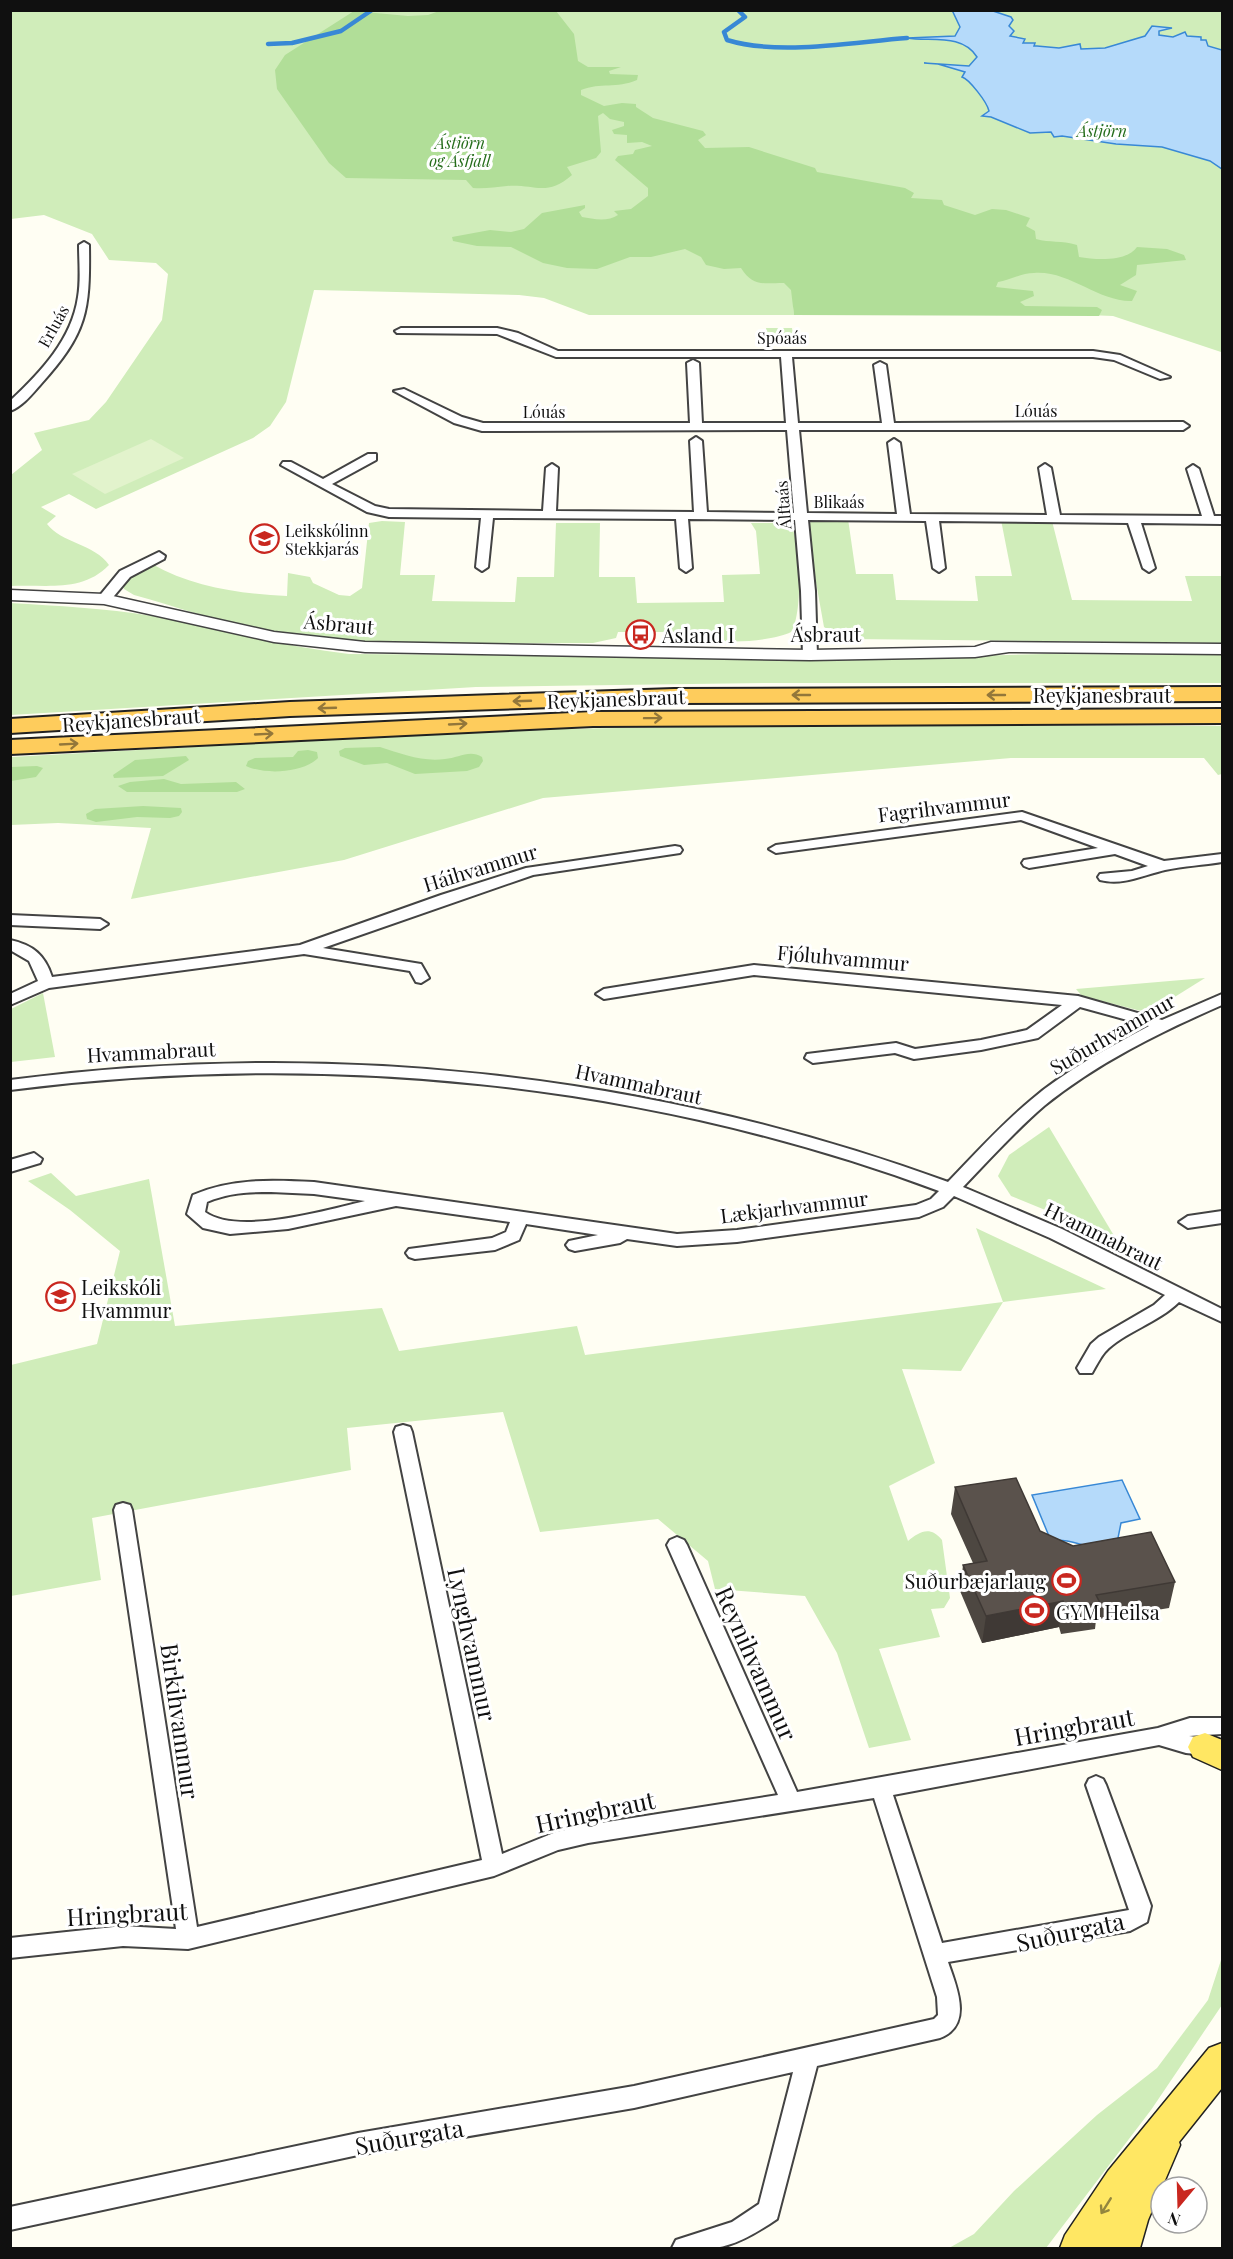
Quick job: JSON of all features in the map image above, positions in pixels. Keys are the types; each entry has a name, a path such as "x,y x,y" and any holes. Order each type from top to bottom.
{"highway":[{"name":"Reykjanesbraut","path":"10,726 290,709 674,696 1222,694"},
{"name":"Reykjanesbraut","path":"10,747 557,720 1222,716"}],"main road":[{"path":"1079,2248 1121,2184 1222,2060"},
{"path":"1121,2248 1129,2220 1168,2127"}],"street":[{"name":"Erluás","path":"10,408 53,359 79,319 84,297 84,245"},
{"name":"Spóaás","path":"401,331 497,331 514,335 556,354 1106,354 1164,376"},
{"name":"Álftaás","path":"786,354 808,591 810,649"},
{"path":"693,363 696,427"},
{"path":"880,365 889,427"},
{"name":"Lóuás","path":"400,391 458,420 482,427 1183,426"},
{"path":"696,441 701,517"},
{"path":"894,443 904,518"},
{"path":"322,484 372,458"},
{"name":"Blikaás","path":"287,465 371,509 389,513 487,516 1222,520"},
{"path":"549,516 552,468"},
{"path":"1045,468 1054,519"},
{"path":"1193,470 1209,519"},
{"path":"482,567 487,516"},
{"path":"682,517 686,568"},
{"path":"932,518 939,568"},
{"path":"1133,519 1149,568"},
{"path":"104,599 125,574 159,556"},
{"name":"Ásbraut","path":"10,595 104,599 315,643 404,648 574,649 615,652 810,649 975,652 1006,648 1222,649"},
{"name":"Fagrihvammur","path":"776,849 1022,816 1163,866"},
{"name":"Háihvammur","path":"10,999 46,983 302,950 446,898 531,871 675,850"},
{"name":"Fagrihvammur","path":"1029,863 1114,850"},
{"name":"Fagrihvammur","path":"1105,877 1133,876 1163,866 1222,858"},
{"path":"10,920 100,924"},
{"path":"10,945 25,949 32,954 44,972 46,983"},
{"name":"Háihvammur","path":"302,950 416,966 421,978"},
{"name":"Fjóluhvammur","path":"604,994 754,970 1078,1001 1162,1025"},
{"name":"Suðurhvammur","path":"951,1189 1052,1092 1096,1062 1162,1025 1222,999"},
{"path":"813,1058 896,1048 914,1054 991,1043 1032,1034 1078,1001"},
{"name":"Hvammabraut","path":"10,1085 81,1075 238,1068 317,1068 471,1077 578,1091 684,1113 848,1155 951,1189 1016,1215 1222,1316"},
{"path":"10,1166 34,1159"},
{"name":"Lækjarhvammur","path":"392,1201 336,1215 228,1229 209,1226 200,1221 196,1214 200,1199 209,1194 256,1186 314,1188 392,1201 677,1240 737,1236 919,1211 937,1203 951,1189"},
{"path":"1188,1222 1222,1217"},
{"path":"415,1253 495,1244 513,1236 520,1219"},
{"name":"Lækjarhvammur","path":"575,1245 636,1233"},
{"path":"1086,1368 1097,1349 1160,1310 1177,1294"},
{"name":"Lynghvammur","path":"403,1432 494,1867"},
{"name":"Birkihvammur","path":"123,1510 188,1939"},
{"name":"Reynihvammur","path":"677,1545 791,1802"},
{"name":"Hringbraut","path":"10,1948 123,1936 188,1939 494,1867 556,1841 588,1834 881,1788 1159,1736 1218,1744"},
{"name":"Suðurgata","path":"936,1954 1130,1921 1139,1915 1140,1906 1096,1785"},
{"name":"Suðurgata","path":"10,2219 358,2145 634,2097 940,2028 947,2022 951,2013 936,1954 881,1788"},
{"path":"684,2248 738,2232 769,2211 808,2058"}],"green space":[{"name":"Ástjörn og Ásfjall","path":"442,10 556,11 574,34 578,61 588,67 621,67 609,71 610,74 638,75 637,80 629,83 595,86 581,90 581,95 604,106 622,103 636,104 636,107 653,118 703,131 706,135 698,140 705,148 749,147 815,168 817,172 905,188 914,193 911,198 942,200 944,205 975,215 992,209 1006,210 1030,218 1026,226 1035,231 1036,239 1077,245 1079,257 1119,258 1137,247 1167,249 1184,255 1186,260 1137,265 1136,275 1120,285 1137,291 1132,301 1107,297 1047,273 1020,275 998,282 996,287 1033,291 1034,296 1020,302 1025,306 1097,307 1102,310 1099,316 794,315 791,290 784,283 759,283 745,274 741,268 724,269 706,265 701,257 685,249 651,257 630,257 597,269 567,268 543,263 511,247 477,246 453,241 452,237 490,230 511,232 524,229 542,213 585,205 585,208 579,212 582,217 600,219 610,219 618,215 614,211 631,209 648,196 648,188 615,160 618,156 633,154 635,150 652,146 642,142 627,143 627,135 614,134 612,130 624,126 624,122 610,119 603,113 598,116 601,152 596,158 567,167 572,175 563,182 548,188 517,186 473,188 466,180 346,178 329,163 277,89 275,70 285,55 354,11 408,16 428,15"},
{"name":"Ástjörn og Ásfjall","path":"10,11 1222,11 1222,355 1221,352 1113,316 793,304 794,315 589,315 544,298 519,295 314,290 286,402 270,426 253,438 96,509 69,494 41,507 56,516 47,524 53,530 95,552 109,565 87,580 75,583 50,586 11,586 11,475 42,450 34,433 89,420 106,402 162,320 168,274 156,263 109,260 92,234 44,215 11,219"},
{"path":"766,328 792,328 794,345 768,345"},
{"path":"151,439 184,458 105,494 72,474"},
{"path":"815,519 848,519 856,574 893,574 896,600 978,601 975,576 1012,576 1001,520 1052,521 1072,600 1192,601 1185,576 1222,576 1222,643 851,639 839,636 824,627 807,532 807,525"},
{"path":"405,522 400,575 435,575 432,601 515,602 517,577 554,577 556,523 600,523 599,577 635,577 637,603 724,602 722,575 760,574 756,531 751,523 790,523 794,532 799,578 795,623 791,632 782,635 740,641 711,640 692,632 618,632 616,638 593,643 429,644 347,641 306,637 233,624 134,595 124,589 122,583 127,577 152,564 200,584 235,591 287,596 288,573 310,577 313,583 339,595 350,596 362,588 369,523"},
{"path":"10,603 134,613 275,642 349,654 889,658 1045,654 1222,655 1222,683 768,683 476,687 11,715"},
{"path":"813,725 1222,726 1222,774 1218,775 1204,758 1011,758 543,798 344,860 131,899 151,828 58,823 11,825 11,757 499,730"},
{"path":"380,747 404,755 437,760 473,754 482,757 483,761 479,767 467,771 415,774 387,763 364,765 340,756 339,751 345,748"},
{"path":"298,751 317,752 318,758 303,767 284,771 263,771 246,766 248,761 255,758 293,757"},
{"path":"186,756 189,760 163,776 114,778 113,775 135,760"},
{"path":"37,766 43,768 36,777 11,781 11,767"},
{"path":"164,779 181,784 236,782 245,789 237,792 127,792 118,786 130,782"},
{"path":"143,806 181,808 182,812 179,816 170,818 137,817 96,822 87,819 86,814 95,809"},
{"path":"1205,978 1149,1013 1082,996 1076,989"},
{"path":"43,993 55,1057 11,1062 11,1009"},
{"path":"1049,1127 1116,1239 1011,1196 998,1176 1009,1155"},
{"path":"51,1173 76,1196 149,1179 175,1326 382,1308 399,1351 577,1326 585,1355 1003,1302 961,1371 902,1369 935,1463 889,1486 908,1541 920,1533 929,1531 938,1535 942,1540 950,1598 944,1608 931,1609 940,1637 879,1649 911,1740 869,1748 837,1653 805,1596 715,1589 708,1561 658,1519 540,1532 503,1412 347,1428 351,1470 92,1518 101,1580 11,1596 11,1365 97,1344 120,1251 70,1210 28,1181"},
{"path":"976,1228 1106,1289 1003,1302"},
{"path":"1222,1957 1222,2005 1151,2110 1046,2248 949,2248 974,2234 1014,2191 1097,2115 1157,2068 1208,2000"}],"water":[{"name":"Ástjörn","path":"952,10 993,11 1011,17 1013,20 1009,26 1014,31 1010,36 1025,39 1023,43 1035,43 1034,46 1059,48 1080,44 1081,49 1105,48 1145,36 1152,26 1172,28 1159,31 1159,35 1173,37 1185,32 1187,36 1201,37 1201,40 1206,40 1208,46 1222,50 1222,169 1210,161 1162,147 1054,137 1051,132 1030,133 991,117 982,116 989,111 988,107 973,86 962,77 965,72 938,64 924,63 969,66 977,57 971,49 954,41 907,38 955,36 960,27"},
{"path":"1122,1480 1140,1519 1121,1523 1116,1548 1106,1549 1067,1541 1051,1541 1032,1495"}],"building":[{"name":"Suðurbæjarlaug","path":"1016,1478 1040,1531 1073,1546 1151,1532 1175,1582 1096,1595 1100,1603 1066,1608 1063,1601 986,1616 963,1565 987,1561 955,1487"}],"waterway":[{"path":"268,44 292,43 341,31 372,10"},
{"path":"738,10 745,17 724,32 727,40 747,45 816,46 907,38"}],"place":[{"name":"Leikskólinn Stekkjarás","path":"264,539"},
{"name":"Ásland I","path":"641,634"},
{"name":"Leikskóli Hvammur","path":"60,1297"},
{"name":"Suðurbæjarlaug","path":"1067,1580"},
{"name":"GYM Heilsa","path":"1035,1611"}]}
